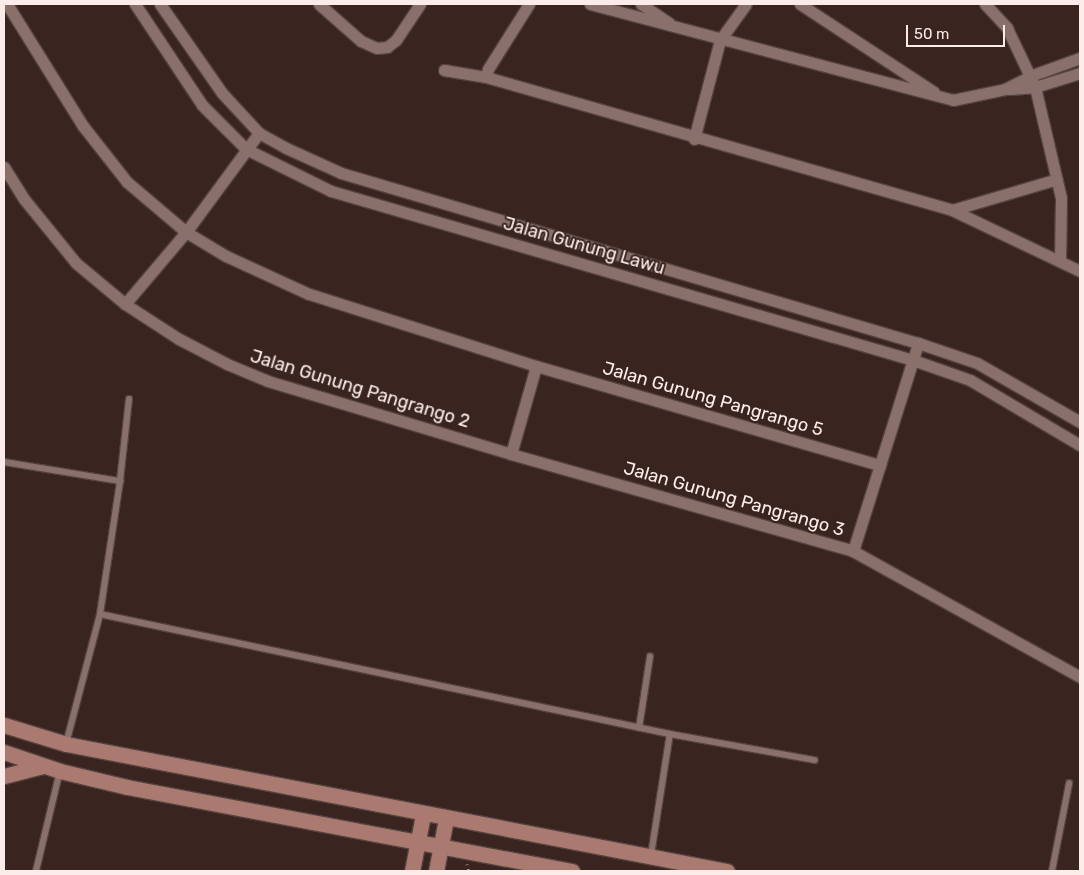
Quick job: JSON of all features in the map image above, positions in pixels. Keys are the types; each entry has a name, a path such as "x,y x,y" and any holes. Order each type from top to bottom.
{"street":[{"path":"7,4 83,126 127,182 186,232 226,256 309,294 536,366 511,454"},
{"name":"Jalan Gunung Lawu","path":"135,4 202,105 246,149 331,191 913,360 970,380 1079,442"},
{"name":"Jalan Gunung Lawu","path":"160,4 222,93 258,133 341,172 918,343 977,363 1080,422"},
{"path":"319,4 361,41 377,48 387,48 396,40 420,4"},
{"path":"486,77 488,69 529,4"},
{"path":"590,4 942,98 964,99 1005,89 1035,87 1080,73"},
{"path":"641,4 676,28"},
{"path":"694,139 720,40 746,4"},
{"path":"800,4 942,98"},
{"path":"985,4 1007,28 1035,87 1057,179 1063,213 1060,260"},
{"path":"1005,89 1030,76 1080,58"},
{"path":"444,70 486,77 694,139 952,210 1080,271"},
{"path":"125,304 186,232 258,133"},
{"name":"Jalan Gunung Pangrango 2","path":"4,167 24,199 76,263 125,304 179,339 268,381 511,454"},
{"path":"952,210 1057,179"},
{"name":"Jalan Gunung Pangrango 3","path":"511,454 853,551 918,343"},
{"name":"Jalan Gunung Pangrango 5","path":"536,366 880,464"},
{"path":"853,551 1080,677"},
{"path":"4,726 66,744 423,815 727,871"},
{"path":"4,752 60,771 127,787 441,848 572,871"},
{"path":"4,776 43,766"},
{"path":"412,871 423,815"},
{"path":"436,871 446,819"}],"lane":[{"path":"66,744 100,614 120,481 129,399"},
{"path":"4,462 120,481"},
{"path":"100,614 639,728 816,760"},
{"path":"639,728 650,657"},
{"path":"651,857 670,734"},
{"path":"36,871 60,771"},
{"path":"1052,871 1069,784"}]}
